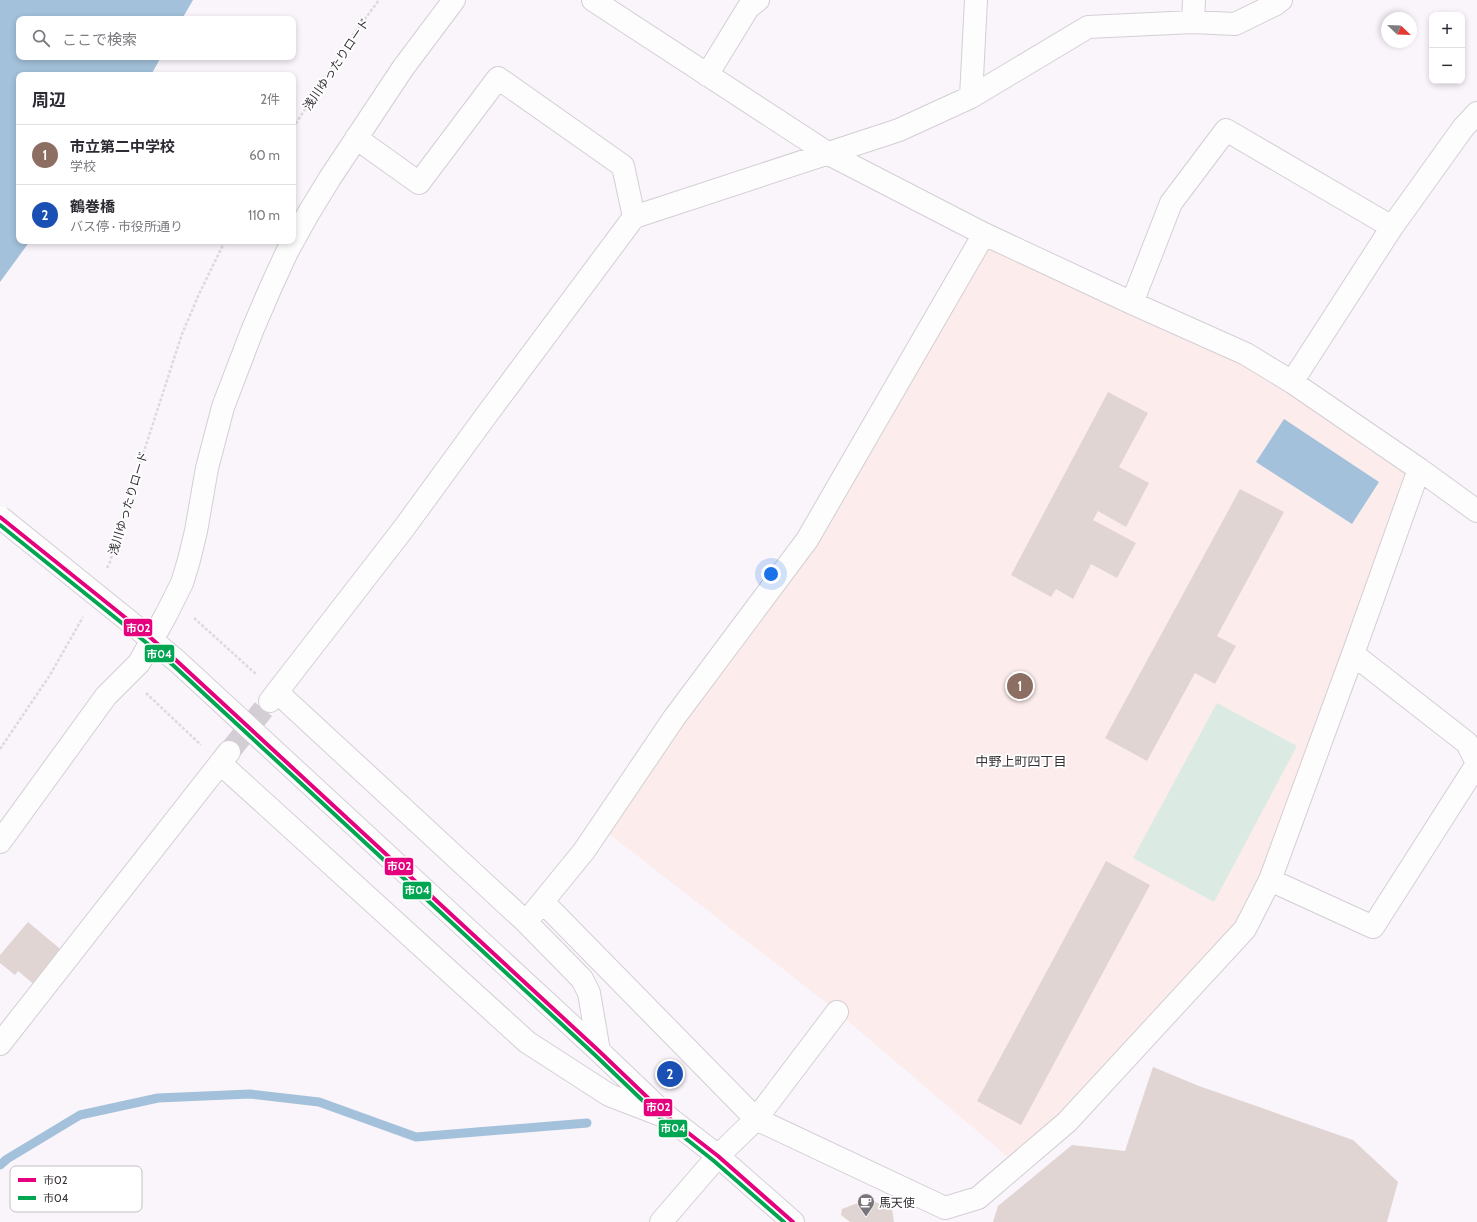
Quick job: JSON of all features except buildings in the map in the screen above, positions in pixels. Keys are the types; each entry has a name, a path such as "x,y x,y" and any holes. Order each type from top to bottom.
{"street":[{"path":"296,236 356,138 403,68 454,0"},
{"path":"593,0 829,154 984,234 1246,354 1292,382 1419,469 1477,511"},
{"path":"707,75 748,8 758,0"},
{"path":"971,97 976,0"},
{"path":"1193,22 1194,0"},
{"path":"599,1051 589,992 582,979 526,922 274,697 404,528 634,217 899,130 971,97 1088,27 1193,22 1235,24 1276,4 1281,0"},
{"path":"356,138 419,183 498,78 623,166 634,217"},
{"path":"1292,382 1392,227 1463,128 1477,113"},
{"path":"1132,303 1171,202 1226,130 1392,227"},
{"path":"526,922 584,851 674,718 807,540 984,234"},
{"path":"0,842 106,696 139,663 146,634 166,615 182,583 196,531 214,437 223,407 252,331 291,244"},
{"path":"543,902 756,1119 945,1208 978,1198 1067,1122 1246,928 1270,880 1419,469"},
{"path":"0,517 146,634 599,1051 669,1118 718,1156 793,1222"},
{"path":"1270,880 1373,927 1477,763 1467,743 1353,654"},
{"path":"0,1044 224,757 527,1042 609,1096 669,1118"},
{"path":"661,1222 718,1156 756,1119 837,1012"}],"path":[{"name":"浅川ゆったりロード","path":"296,123 347,43 379,0"},
{"name":"浅川ゆったりロード","path":"107,569 182,334 199,294 224,244"},
{"path":"0,749 50,676 86,611"},
{"path":"193,618 258,675"},
{"path":"141,689 201,745"}],"shaded area":[{"path":"984,234 1246,354 1419,469 1245,929 1017,1165 828,1004 600,827 807,540"},
{"path":"1217,703 1297,746 1214,902 1133,858"}],"water":[{"path":"0,0 193,0 184,16 16,16 16,60 159,60 153,72 16,72 16,244 28,244 0,282"},
{"path":"1284,419 1379,482 1352,524 1256,462"}],"waterway":[{"path":"0,1165 7,1159 80,1115 158,1098 250,1094 319,1102 416,1137 587,1123"}],"tunnel":[{"path":"229,752 270,701"}],"transit line":[{"name":"市02","path":"0,517 152,639 178,662 599,1051 669,1118 718,1156 793,1222"},
{"name":"市04","path":"0,525 174,666 595,1055 665,1122 714,1161 784,1222"}],"place":[{"name":"市立第二中学校","path":"1020,686"},
{"name":"鶴巻橋","path":"670,1074"},
{"name":"馬天使","path":"866,1217"}],"district":[{"name":"中野上町四丁目","path":"1021,761"}]}
